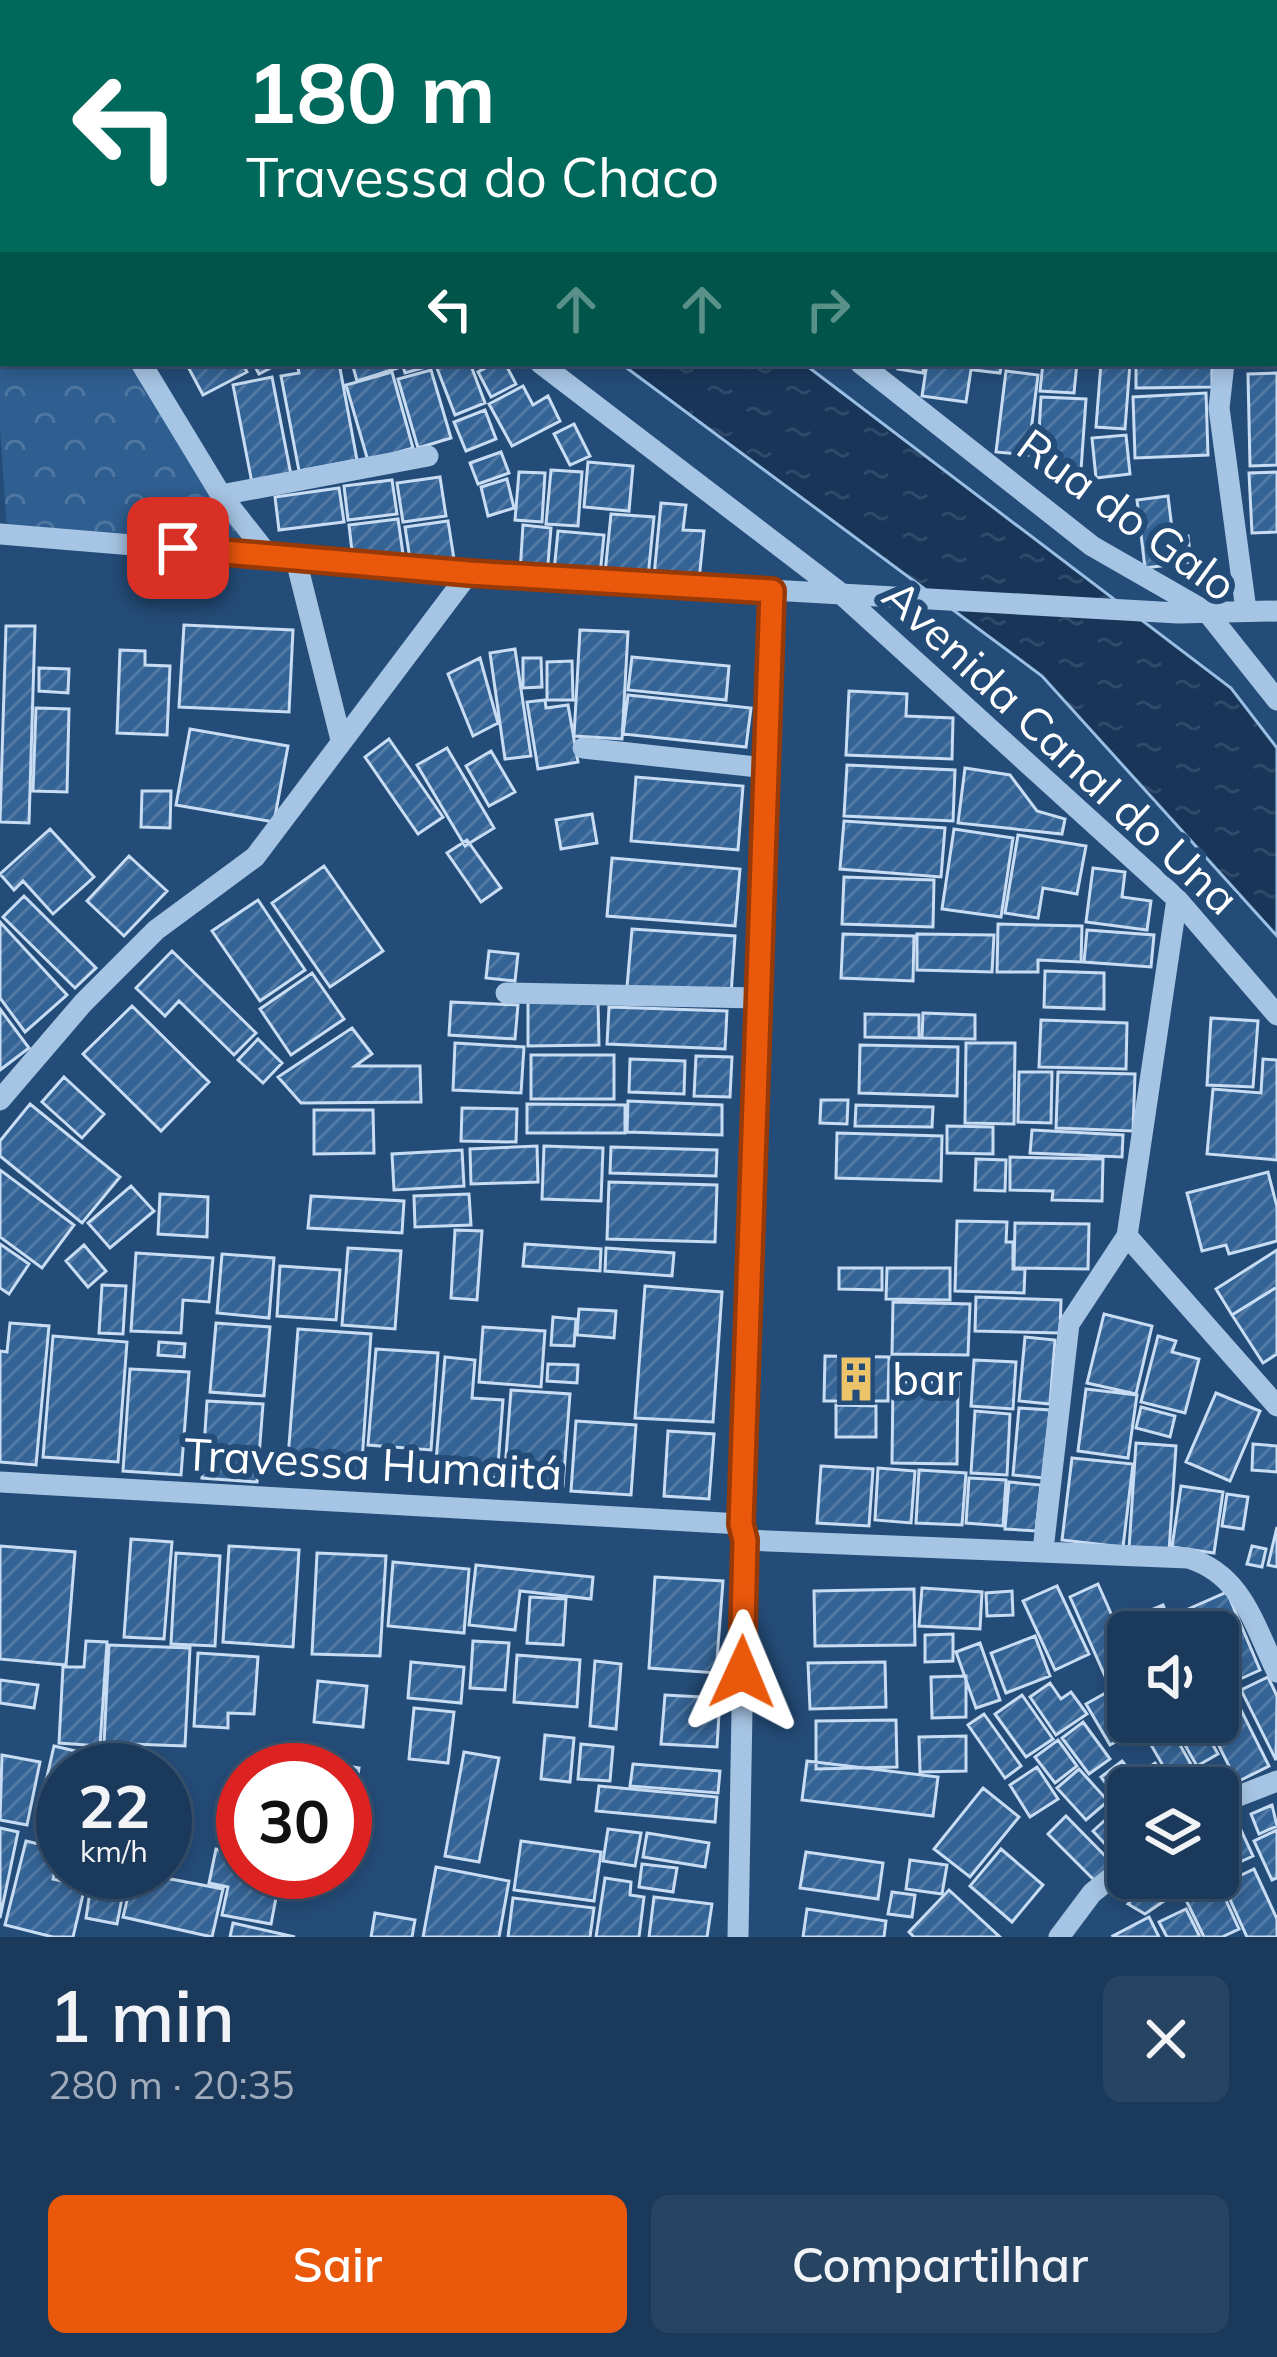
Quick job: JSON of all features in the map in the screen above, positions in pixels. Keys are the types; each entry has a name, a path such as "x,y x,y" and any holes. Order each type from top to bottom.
{"street":[{"path":"143,366 221,495 268,555"},
{"name":"Avenida Canal do Una","path":"544,366 838,591 1177,899 1277,1015"},
{"name":"Rua do Galo","path":"864,366 1092,546 1208,612 1277,700"},
{"path":"1224,366 1220,408 1246,610"},
{"path":"221,495 428,456"},
{"path":"0,534 469,573 1178,613 1277,611"},
{"path":"296,560 340,740"},
{"path":"0,1100 82,1003 156,930 255,857 469,573"},
{"path":"738,1937 743,1532 772,591"},
{"path":"583,748 766,768"},
{"path":"1043,1550 1069,1324 1126,1236 1177,899"},
{"path":"506,994 758,998"},
{"path":"1126,1236 1277,1406"},
{"name":"Travessa Humaitá","path":"0,1482 1188,1558 1225,1575 1236,1589 1277,1672"},
{"path":"1239,1796 1277,1781"},
{"path":"1059,1937 1107,1881"}],"green space":[{"path":"0,366 143,366 279,565 8,545"}],"water":[{"path":"624,366 807,366 1231,688 1277,748 1277,936 1042,676"}],"building":[{"path":"188,366 244,366 247,372 203,395"},
{"path":"298,366 340,366 357,460 299,471 281,376 299,373"},
{"path":"353,366 398,366 398,368 357,381"},
{"path":"403,366 430,366 405,373"},
{"path":"436,366 471,366 485,403 455,415"},
{"path":"507,366 516,384 491,397 478,372"},
{"path":"898,366 924,366 923,373"},
{"path":"927,366 972,366 966,402 922,396"},
{"path":"974,366 1001,366 1000,373 973,370"},
{"path":"1043,366 1077,366 1074,393 1040,391"},
{"path":"1101,366 1130,366 1125,429 1096,427"},
{"path":"1136,366 1212,366 1212,387 1136,388"},
{"path":"431,370 451,438 418,448 398,379"},
{"path":"1006,371 1038,375 1028,455 996,452"},
{"path":"392,372 413,448 368,461 346,385"},
{"path":"1277,373 1277,465 1250,466 1248,374"},
{"path":"272,377 291,475 252,483 233,385"},
{"path":"523,386 533,405 548,396 560,421 512,446 489,404"},
{"path":"1206,393 1208,455 1135,458 1133,397"},
{"path":"1041,397 1086,399 1081,470 1037,467"},
{"path":"485,410 496,439 466,451 454,422"},
{"path":"574,424 590,456 570,465 554,434"},
{"path":"1126,435 1130,474 1096,478 1092,438"},
{"path":"501,452 509,473 478,484 470,463"},
{"path":"588,462 633,466 629,511 584,507"},
{"path":"551,470 582,472 578,526 546,524"},
{"path":"519,472 545,473 542,522 515,520"},
{"path":"1277,472 1277,532 1252,533 1249,473"},
{"path":"440,477 446,516 403,522 397,483"},
{"path":"507,479 514,508 488,516 481,487"},
{"path":"392,480 397,514 348,520 344,486"},
{"path":"339,488 344,522 279,530 275,497"},
{"path":"1168,496 1173,537 1188,536 1191,562 1145,568 1137,500"},
{"path":"661,503 686,505 683,530 704,531 699,580 654,576"},
{"path":"611,514 654,517 648,577 605,573"},
{"path":"398,519 403,554 353,560 349,525"},
{"path":"448,521 454,559 411,566 405,527"},
{"path":"523,525 551,528 547,575 520,573"},
{"path":"558,531 604,535 600,575 554,571"},
{"path":"184,625 293,630 289,712 179,707"},
{"path":"6,626 35,626 29,823 0,822"},
{"path":"580,630 628,632 622,739 574,736"},
{"path":"515,649 531,756 505,759 490,653"},
{"path":"120,650 145,651 145,665 170,666 167,735 117,733"},
{"path":"632,657 729,666 726,700 628,690"},
{"path":"480,658 498,723 473,736 448,674"},
{"path":"523,658 541,658 542,687 523,688"},
{"path":"572,661 573,700 547,700 547,662"},
{"path":"39,668 69,669 68,693 39,691"},
{"path":"849,691 907,694 906,716 953,718 952,759 846,755"},
{"path":"628,695 751,708 746,747 623,734"},
{"path":"545,700 546,708 568,705 578,762 538,769 527,702"},
{"path":"36,708 69,709 67,792 33,791"},
{"path":"190,729 288,746 274,822 176,805"},
{"path":"389,739 443,817 418,834 365,757"},
{"path":"447,748 494,828 465,846 417,765"},
{"path":"491,751 515,792 489,806 466,766"},
{"path":"847,765 955,770 953,821 844,816"},
{"path":"965,768 1010,775 1037,811 1065,819 1062,834 958,823"},
{"path":"636,777 743,786 738,850 631,841"},
{"path":"142,791 171,791 170,828 141,827"},
{"path":"592,814 597,843 561,849 556,820"},
{"path":"844,821 945,828 941,877 840,869"},
{"path":"50,829 94,877 53,914 23,881 14,890 0,874"},
{"path":"954,829 1013,838 1001,917 942,909"},
{"path":"1018,835 1086,846 1077,894 1043,888 1038,918 1005,913"},
{"path":"467,840 501,888 481,902 447,853"},
{"path":"129,856 167,891 124,936 87,901"},
{"path":"612,858 740,869 735,926 607,916"},
{"path":"324,866 383,951 330,987 272,903"},
{"path":"1093,868 1125,872 1122,897 1151,901 1147,930 1086,922"},
{"path":"844,877 934,880 933,927 842,924"},
{"path":"24,896 96,968 75,988 3,917"},
{"path":"258,900 305,970 260,1001 212,931"},
{"path":"0,922 67,995 25,1032 0,998"},
{"path":"998,924 1082,926 1081,962 1038,960 1038,972 997,972"},
{"path":"632,929 735,936 731,995 627,987"},
{"path":"1087,930 1154,935 1151,967 1084,962"},
{"path":"843,934 914,936 913,981 841,978"},
{"path":"917,934 994,935 992,972 917,970"},
{"path":"172,951 256,1033 234,1055 179,1001 165,1016 136,988"},
{"path":"489,951 518,954 515,981 486,978"},
{"path":"1045,971 1104,973 1104,1009 1044,1007"},
{"path":"312,973 344,1019 291,1055 260,1009"},
{"path":"598,1001 599,1045 528,1046 528,1002"},
{"path":"451,1002 518,1005 515,1039 449,1035"},
{"path":"132,1006 209,1082 161,1131 83,1054"},
{"path":"609,1007 727,1011 725,1049 607,1044"},
{"path":"0,1009 29,1048 0,1070"},
{"path":"923,1013 975,1015 975,1039 922,1038"},
{"path":"865,1014 919,1015 919,1038 865,1037"},
{"path":"1211,1018 1258,1021 1253,1087 1207,1085"},
{"path":"1041,1020 1127,1023 1126,1069 1039,1067"},
{"path":"352,1028 372,1054 355,1066 420,1066 421,1102 301,1103 278,1077"},
{"path":"258,1039 282,1063 263,1083 238,1060"},
{"path":"455,1043 524,1047 521,1093 453,1090"},
{"path":"966,1043 1015,1043 1014,1124 965,1123"},
{"path":"860,1045 958,1047 957,1096 859,1093"},
{"path":"531,1055 614,1055 614,1099 531,1099"},
{"path":"696,1056 732,1057 730,1097 694,1096"},
{"path":"630,1059 685,1061 684,1094 629,1092"},
{"path":"1263,1059 1277,1060 1277,1160 1207,1154 1213,1089 1261,1093"},
{"path":"1019,1072 1052,1072 1051,1123 1018,1122"},
{"path":"1058,1072 1135,1074 1133,1131 1056,1128"},
{"path":"64,1077 104,1114 82,1138 42,1102"},
{"path":"821,1100 848,1100 847,1124 820,1123"},
{"path":"628,1101 722,1105 722,1135 627,1132"},
{"path":"30,1104 120,1177 82,1223 0,1156 0,1141"},
{"path":"527,1104 625,1105 625,1133 527,1133"},
{"path":"856,1105 933,1107 932,1127 855,1126"},
{"path":"462,1108 517,1109 516,1142 461,1141"},
{"path":"314,1110 373,1110 374,1153 314,1154"},
{"path":"947,1126 993,1127 993,1154 947,1153"},
{"path":"1032,1130 1123,1135 1122,1157 1030,1153"},
{"path":"837,1133 942,1136 941,1181 836,1178"},
{"path":"537,1146 538,1182 471,1184 470,1149"},
{"path":"544,1146 603,1148 601,1201 542,1199"},
{"path":"611,1147 717,1150 716,1176 610,1173"},
{"path":"462,1150 464,1186 394,1190 392,1154"},
{"path":"1010,1157 1103,1159 1102,1201 1052,1200 1053,1191 1010,1190"},
{"path":"976,1159 1006,1160 1005,1191 975,1190"},
{"path":"0,1170 74,1225 42,1268 0,1237"},
{"path":"1268,1172 1277,1207 1277,1241 1229,1254 1226,1245 1202,1251 1187,1193"},
{"path":"609,1182 717,1185 715,1242 607,1239"},
{"path":"131,1186 154,1211 110,1248 88,1223"},
{"path":"160,1194 208,1197 207,1237 158,1234"},
{"path":"469,1194 471,1225 415,1227 414,1196"},
{"path":"311,1196 404,1201 402,1233 308,1228"},
{"path":"957,1221 1007,1222 1013,1269 1025,1269 1024,1293 955,1291"},
{"path":"1015,1223 1089,1224 1088,1269 1014,1268"},
{"path":"455,1230 482,1231 477,1300 451,1298"},
{"path":"0,1244 29,1264 9,1294 0,1288"},
{"path":"525,1244 601,1249 600,1271 523,1266"},
{"path":"84,1245 106,1271 88,1287 66,1261"},
{"path":"348,1248 401,1251 395,1329 342,1325"},
{"path":"606,1248 674,1253 672,1276 605,1271"},
{"path":"1277,1250 1277,1287 1232,1315 1216,1289"},
{"path":"136,1253 213,1258 209,1302 183,1300 181,1333 131,1331"},
{"path":"222,1254 274,1258 269,1318 217,1313"},
{"path":"280,1266 340,1270 336,1320 277,1316"},
{"path":"839,1268 882,1268 882,1290 839,1289"},
{"path":"887,1268 950,1268 950,1300 886,1299"},
{"path":"102,1285 126,1286 123,1334 99,1333"},
{"path":"645,1286 722,1292 713,1422 635,1418"},
{"path":"1277,1287 1277,1354 1263,1363 1232,1315"},
{"path":"976,1297 1061,1300 1060,1333 975,1331"},
{"path":"893,1302 970,1304 968,1355 892,1354"},
{"path":"579,1309 616,1311 614,1338 577,1335"},
{"path":"1104,1314 1152,1326 1136,1394 1087,1383"},
{"path":"553,1317 576,1319 574,1346 551,1345"},
{"path":"10,1323 49,1326 36,1465 0,1462 0,1351 7,1352"},
{"path":"216,1323 270,1327 264,1396 210,1392"},
{"path":"483,1327 545,1331 541,1387 479,1382"},
{"path":"298,1329 371,1334 361,1475 287,1471"},
{"path":"53,1336 127,1342 118,1462 43,1457"},
{"path":"1158,1336 1176,1341 1172,1352 1199,1359 1185,1413 1141,1402"},
{"path":"1025,1337 1055,1340 1050,1404 1019,1401"},
{"path":"159,1342 185,1344 184,1357 158,1355"},
{"path":"376,1349 438,1353 431,1450 368,1445"},
{"name":"bar","path":"825,1356 889,1357 888,1401 824,1401"},
{"path":"445,1357 475,1360 472,1398 503,1400 497,1478 435,1473"},
{"path":"974,1360 1016,1362 1013,1409 971,1406"},
{"path":"548,1364 578,1365 577,1383 547,1381"},
{"path":"130,1369 189,1372 181,1475 123,1471"},
{"path":"893,1382 958,1382 957,1464 892,1463"},
{"path":"1086,1389 1137,1395 1128,1458 1078,1451"},
{"path":"511,1390 570,1394 563,1486 504,1482"},
{"path":"1216,1393 1260,1411 1230,1481 1186,1462"},
{"path":"207,1401 263,1404 257,1482 202,1478"},
{"path":"836,1405 876,1406 876,1437 836,1437"},
{"path":"1141,1407 1175,1416 1170,1437 1136,1428"},
{"path":"1019,1408 1050,1410 1044,1478 1013,1475"},
{"path":"975,1411 1010,1414 1007,1475 971,1473"},
{"path":"576,1421 636,1425 631,1495 571,1491"},
{"path":"668,1431 714,1434 709,1499 664,1496"},
{"path":"1136,1443 1176,1446 1169,1551 1129,1549"},
{"path":"1253,1444 1277,1446 1277,1472 1252,1470"},
{"path":"1072,1458 1133,1464 1123,1547 1062,1540"},
{"path":"821,1466 873,1469 869,1526 817,1523"},
{"path":"878,1468 915,1471 911,1523 875,1520"},
{"path":"919,1470 966,1473 962,1525 916,1523"},
{"path":"969,1478 1006,1480 1003,1526 966,1523"},
{"path":"1009,1482 1041,1485 1036,1531 1005,1529"},
{"path":"1181,1486 1223,1492 1214,1553 1172,1547"},
{"path":"1227,1494 1248,1497 1243,1529 1222,1526"},
{"path":"1277,1527 1277,1567 1268,1565"},
{"path":"131,1539 172,1542 164,1639 124,1637"},
{"path":"0,1546 75,1552 66,1665 0,1659"},
{"path":"229,1546 299,1550 293,1647 223,1642"},
{"path":"1252,1546 1266,1549 1262,1567 1247,1564"},
{"path":"176,1553 220,1556 215,1646 171,1644"},
{"path":"317,1553 386,1556 380,1656 312,1654"},
{"path":"393,1562 469,1569 464,1633 388,1626"},
{"path":"476,1565 593,1577 591,1599 520,1591 515,1630 469,1625"},
{"path":"655,1577 723,1581 716,1673 649,1668"},
{"path":"1098,1584 1110,1611 1107,1681 1070,1597"},
{"path":"1057,1586 1089,1654 1055,1670 1023,1601"},
{"path":"922,1588 982,1592 980,1629 919,1626"},
{"path":"914,1589 915,1645 815,1646 814,1591"},
{"path":"1012,1591 1013,1615 987,1616 986,1593"},
{"path":"1227,1592 1235,1611 1184,1611"},
{"path":"530,1597 566,1599 563,1645 527,1643"},
{"path":"1239,1620 1260,1670 1239,1680"},
{"path":"953,1634 953,1661 925,1662 925,1635"},
{"path":"1035,1636 1050,1676 1006,1693 991,1653"},
{"path":"86,1641 107,1642 100,1743 59,1743 63,1667 84,1667"},
{"path":"473,1641 509,1643 505,1690 470,1688"},
{"path":"980,1643 1000,1700 976,1708 956,1652"},
{"path":"109,1645 190,1648 185,1743 104,1743"},
{"path":"198,1653 258,1657 254,1714 228,1713 228,1728 194,1726"},
{"path":"517,1655 580,1660 577,1707 514,1702"},
{"path":"595,1661 621,1664 616,1729 590,1726"},
{"path":"411,1662 464,1667 461,1703 408,1698"},
{"path":"885,1662 886,1707 810,1709 808,1663"},
{"path":"966,1676 966,1717 932,1718 931,1677"},
{"path":"1268,1677 1277,1696 1276,1760 1241,1690"},
{"path":"0,1680 38,1685 34,1708 0,1703"},
{"path":"318,1681 367,1686 363,1727 314,1722"},
{"path":"1050,1683 1061,1699 1071,1692 1087,1714 1056,1735 1030,1697"},
{"path":"1107,1692 1107,1740 1086,1704"},
{"path":"665,1695 720,1698 717,1747 661,1744"},
{"path":"1022,1695 1053,1739 1026,1757 995,1714"},
{"path":"1239,1706 1269,1766 1239,1781 1239,1767 1230,1767 1218,1743 1239,1743"},
{"path":"414,1708 454,1712 448,1763 409,1759"},
{"path":"984,1714 1021,1766 1005,1778 968,1725"},
{"path":"896,1720 897,1767 816,1769 816,1721"},
{"path":"1083,1722 1110,1759 1089,1774 1062,1738"},
{"path":"545,1735 574,1738 570,1782 541,1779"},
{"path":"966,1736 966,1771 920,1772 919,1737"},
{"path":"1058,1740 1077,1766 1055,1783 1035,1757"},
{"path":"1150,1743 1179,1743 1192,1767 1164,1767"},
{"path":"1184,1743 1212,1743 1218,1754 1197,1766"},
{"path":"581,1744 613,1747 610,1781 578,1779"},
{"path":"464,1752 499,1758 479,1862 445,1856"},
{"path":"2,1755 36,1761 27,1825 0,1820"},
{"path":"807,1761 938,1777 933,1816 802,1800"},
{"path":"633,1764 720,1771 718,1793 630,1786"},
{"path":"1037,1767 1058,1799 1030,1817 1010,1785"},
{"path":"1079,1769 1107,1802 1086,1820 1057,1788"},
{"path":"599,1786 717,1797 715,1822 596,1811"},
{"path":"983,1788 1019,1817 970,1877 934,1849"},
{"path":"1272,1805 1277,1826 1259,1834 1251,1814"},
{"path":"1066,1816 1107,1858 1107,1872 1096,1882 1048,1834"},
{"path":"1107,1818 1107,1846 1093,1831"},
{"path":"1239,1826 1253,1856 1239,1862"},
{"path":"0,1828 18,1832 0,1918"},
{"path":"608,1829 641,1833 635,1866 603,1861"},
{"path":"1277,1830 1277,1878 1272,1880 1254,1841"},
{"path":"647,1833 709,1843 705,1867 643,1857"},
{"path":"26,1841 36,1843 36,1899 82,1899 73,1937 5,1925"},
{"path":"521,1841 601,1852 594,1901 514,1890"},
{"path":"216,1849 216,1884 209,1883"},
{"path":"1001,1849 1043,1885 1012,1922 970,1886"},
{"path":"806,1852 883,1863 878,1899 800,1888"},
{"path":"910,1860 947,1865 942,1894 906,1889"},
{"path":"642,1864 677,1868 673,1892 639,1887"},
{"path":"436,1867 509,1881 499,1937 423,1937"},
{"path":"1254,1869 1277,1919 1277,1937 1247,1937 1230,1899 1239,1899 1239,1876"},
{"path":"605,1878 631,1882 630,1895 644,1897 639,1937 596,1937"},
{"path":"192,1883 216,1888 216,1899 221,1899 212,1937 123,1917 127,1899 192,1899"},
{"path":"949,1890 1000,1937 914,1937 909,1932"},
{"path":"892,1892 915,1895 912,1917 888,1914"},
{"path":"654,1897 712,1904 707,1937 649,1937"},
{"path":"513,1898 594,1908 590,1937 508,1937"},
{"path":"89,1899 122,1899 117,1924 86,1918"},
{"path":"225,1899 276,1899 271,1924 222,1915"},
{"path":"1133,1899 1167,1899 1145,1914 1128,1904"},
{"path":"1185,1899 1225,1899 1239,1929 1222,1937 1204,1937"},
{"path":"807,1909 886,1921 884,1937 803,1937"},
{"path":"1186,1909 1200,1937 1167,1937 1159,1922"},
{"path":"375,1913 415,1920 412,1937 371,1937"},
{"path":"1149,1917 1159,1937 1113,1936"},
{"path":"233,1923 295,1937 230,1937"}],"place":[{"name":"bar","path":"856,1379"}],"route":[{"path":"178,548 469,573 772,591 741,1524 745,1540 742,1672"}]}
